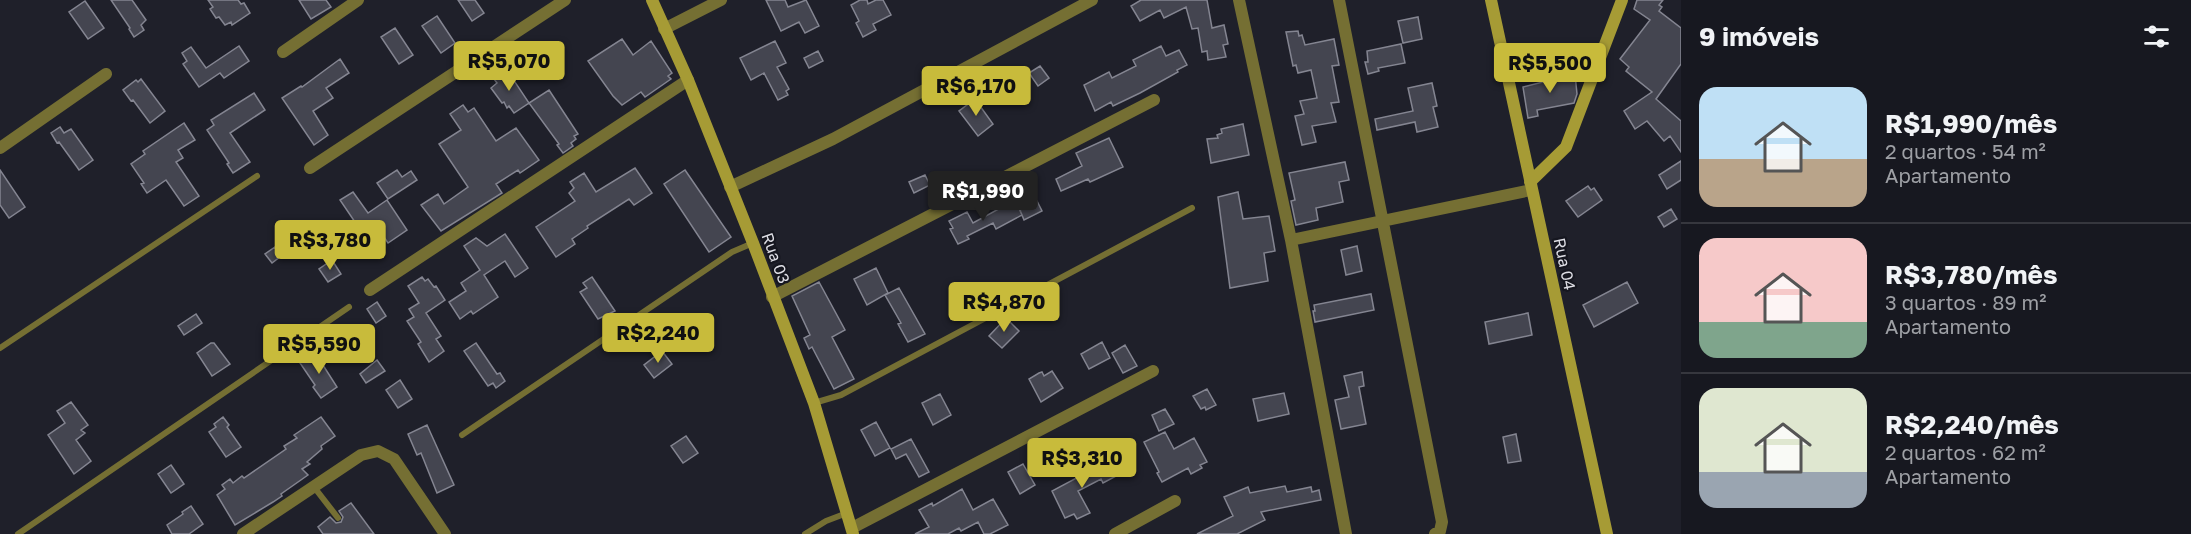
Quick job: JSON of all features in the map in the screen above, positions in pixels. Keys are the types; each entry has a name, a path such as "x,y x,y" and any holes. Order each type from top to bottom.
{"street":[{"path":"283,52 358,0"},
{"path":"310,168 565,0"},
{"name":"Rua 03","path":"652,0 688,80 814,403 852,531"},
{"path":"664,29 721,0"},
{"path":"730,187 833,139 1092,0"},
{"path":"1239,0 1291,240 1346,534"},
{"path":"1339,0 1442,522 1440,531 1435,534"},
{"name":"Rua 04","path":"1491,0 1607,534"},
{"path":"1291,240 1531,186 1566,147 1622,0"},
{"path":"0,148 106,74"},
{"path":"370,290 688,80"},
{"path":"772,297 1154,100"},
{"path":"852,531 1153,371"},
{"path":"243,534 361,455 378,451 394,459 445,534"},
{"path":"1115,534 1175,501"}],"lane":[{"path":"0,348 257,176"},
{"path":"814,403 841,395 1192,208"},
{"path":"462,435 732,252 753,243"},
{"path":"18,534 349,307"},
{"path":"314,487 338,518"},
{"path":"805,534 847,513"}],"building":[{"path":"111,0 132,0 146,20 141,25 144,30 134,37"},
{"path":"208,0 238,0 241,4 244,3 250,13 232,25 231,22 225,25 219,17 216,18 210,9 213,7"},
{"path":"299,0 326,0 331,7 311,19"},
{"path":"458,0 475,0 484,13 472,21"},
{"path":"766,0 785,0 788,7 806,0 819,26 805,33 799,22 781,31"},
{"path":"860,0 867,0 868,4 876,0 883,0 891,15 873,24 876,30 863,37 856,23 859,21 851,5"},
{"path":"1141,0 1207,0 1212,28 1224,25 1228,44 1223,45 1226,57 1208,60 1207,51 1202,52 1198,28 1192,29 1186,7 1164,18 1160,10 1140,21 1131,6"},
{"path":"1637,0 1663,0 1659,5 1662,7 1659,11 1681,28 1681,64 1656,99 1681,121 1681,152 1670,136 1664,141 1647,121 1635,129 1624,111 1652,92 1626,71 1629,67 1620,59 1650,20 1634,9"},
{"path":"85,1 104,28 88,39 69,12"},
{"path":"437,16 455,43 441,53 422,26"},
{"path":"1418,17 1422,39 1403,43 1398,21"},
{"path":"395,28 413,55 399,64 381,37"},
{"path":"1298,31 1305,45 1334,39 1339,65 1332,66 1339,102 1331,103 1336,122 1312,126 1316,142 1302,145 1295,116 1304,114 1300,101 1317,98 1311,70 1298,73 1296,65 1293,66 1286,32"},
{"path":"622,39 633,55 651,41 672,73 668,76 671,79 645,97 641,92 622,105 588,61"},
{"path":"775,41 786,63 777,67 789,89 786,91 788,95 778,100 764,73 751,80 740,58"},
{"path":"1401,44 1405,63 1378,68 1379,71 1368,74 1365,62 1368,62 1367,51"},
{"path":"239,46 249,61 224,78 220,73 199,87 183,64 187,61 182,53 191,47 206,68"},
{"path":"1161,46 1166,56 1179,50 1187,65 1140,93 1113,106 1111,102 1095,111 1084,85 1109,72 1112,78 1136,66 1133,60"},
{"path":"818,51 823,61 809,68 804,58"},
{"path":"340,59 349,73 326,88 333,98 313,111 328,135 314,145 282,98 302,87"},
{"path":"1040,66 1049,78 1038,86 1029,73"},
{"path":"507,70 529,103 514,113 509,106 507,108 504,102 502,103 491,88 497,83 494,79"},
{"path":"1575,74 1577,94 1574,103 1537,110 1538,116 1528,118 1523,87"},
{"path":"141,79 165,111 150,123 123,90"},
{"path":"1432,83 1437,106 1433,107 1438,127 1417,132 1415,122 1377,130 1375,119 1413,111 1408,88"},
{"path":"549,90 578,134 574,136 576,139 571,143 573,146 563,153 529,103"},
{"path":"254,93 265,110 230,133 250,162 233,173 207,130 214,125 211,120"},
{"path":"975,99 993,124 978,136 959,111"},
{"path":"463,105 468,112 474,108 496,141 516,128 539,160 520,173 518,170 496,184 502,193 441,231 421,205 438,194 444,204 468,187 439,144 461,130 450,114"},
{"path":"184,123 195,140 178,150 183,158 176,162 199,196 184,206 166,180 147,193 141,184 144,183 131,164 145,154 143,151"},
{"path":"1243,124 1249,155 1211,163 1207,139 1218,138 1217,135 1222,133 1221,129"},
{"path":"60,127 64,133 71,129 93,160 79,170 51,133"},
{"path":"1109,138 1123,167 1090,182 1088,179 1061,191 1056,179 1082,166 1076,153"},
{"path":"1681,161 1681,180 1667,189 1659,175"},
{"path":"1345,162 1349,180 1339,182 1343,202 1316,208 1318,220 1296,225 1291,201 1295,200 1289,173"},
{"path":"635,168 652,193 634,205 629,199 587,226 588,228 572,239 575,244 556,257 536,227 575,201 569,193 574,188 570,182 584,173 596,192"},
{"path":"0,170 25,207 9,218 0,205"},
{"path":"397,170 402,177 411,171 417,180 388,199 377,183"},
{"path":"685,170 731,237 709,252 664,184"},
{"path":"925,175 930,185 914,193 909,182"},
{"path":"1588,186 1591,190 1594,188 1602,200 1578,217 1566,201"},
{"path":"353,192 368,213 387,200 407,230 388,243 380,231 371,237 369,234 359,241 349,226 355,222 340,200"},
{"path":"1238,192 1243,219 1269,216 1275,251 1264,253 1268,281 1230,288 1218,197"},
{"path":"1015,200 1022,215 996,229 993,223 967,236 969,239 958,244 950,229 953,228 949,221 967,212 973,223"},
{"path":"1037,201 1042,211 1024,220 1020,210"},
{"path":"1671,209 1677,219 1664,227 1658,217"},
{"path":"505,234 528,268 515,277 505,261 484,275 498,297 473,314 471,311 460,319 449,302 466,291 461,283 480,270 464,246 476,238 487,246"},
{"path":"1357,246 1362,271 1346,275 1341,250"},
{"path":"275,247 281,256 272,263 265,254"},
{"path":"332,260 341,274 328,282 319,269"},
{"path":"876,268 888,293 867,305 854,279"},
{"path":"422,277 425,281 428,279 434,287 436,286 445,300 426,313 441,336 436,339 444,351 429,362 418,344 421,342 407,321 414,317 409,309 419,303 408,286"},
{"path":"592,277 615,311 598,319 580,292 587,288 583,283"},
{"path":"819,282 845,330 832,337 854,379 834,389 812,347 809,349 804,338 810,335 792,296"},
{"path":"1627,282 1638,303 1594,327 1583,305"},
{"path":"899,288 925,334 908,342 898,324 901,323 885,295"},
{"path":"1371,294 1374,310 1315,322 1314,305"},
{"path":"377,302 386,316 376,323 367,309"},
{"path":"1528,313 1532,335 1489,344 1485,322"},
{"path":"196,314 202,323 184,335 178,326"},
{"path":"1006,318 1019,331 1002,348 989,336"},
{"path":"1102,342 1110,358 1089,369 1081,354"},
{"path":"214,343 230,364 212,376 197,353"},
{"path":"476,343 497,374 500,373 505,381 496,388 493,383 488,386 464,351"},
{"path":"1125,345 1137,366 1123,373 1112,353"},
{"path":"662,351 672,364 654,378 644,365"},
{"path":"317,352 337,387 321,398 300,363"},
{"path":"377,360 385,371 366,383 360,374"},
{"path":"1052,371 1063,388 1041,402 1029,379 1039,373 1042,372 1044,376"},
{"path":"1362,372 1364,386 1359,387 1366,424 1341,429 1335,400 1349,397 1344,376"},
{"path":"400,380 412,399 398,408 386,390"},
{"path":"1207,389 1216,405 1206,410 1205,407 1201,409 1193,396"},
{"path":"1284,393 1289,414 1258,421 1253,399"},
{"path":"940,394 951,415 933,425 922,403"},
{"path":"71,402 88,425 81,430 85,433 76,440 91,461 74,474 48,435 65,423 57,411"},
{"path":"1165,409 1174,424 1159,431 1152,415"},
{"path":"223,417 241,447 226,457 209,432 216,427 214,424"},
{"path":"321,417 335,436 321,446 322,449 307,462 310,464 302,469 308,475 281,494 282,496 235,525 217,495 225,489 222,485 230,479 233,483 242,476 244,478 286,449 284,446 297,438 294,435"},
{"path":"876,422 890,448 875,456 861,430"},
{"path":"427,425 454,485 437,493 421,453 417,455 408,434"},
{"path":"1165,432 1174,449 1194,438 1207,462 1200,465 1202,468 1191,474 1188,468 1162,482 1144,442"},
{"path":"1516,434 1521,461 1508,463 1503,437"},
{"path":"686,436 698,453 683,463 671,446"},
{"path":"911,439 929,472 919,477 906,454 896,459 891,449"},
{"path":"1112,459 1120,474 1103,483 1101,479 1078,491 1090,513 1077,519 1074,514 1065,518 1052,491"},
{"path":"1023,464 1035,485 1020,494 1008,472"},
{"path":"171,465 184,484 171,493 158,474"},
{"path":"1285,486 1287,492 1311,487 1312,492 1319,490 1321,500 1261,512 1265,520 1237,534 1197,534 1233,516 1224,497 1248,487 1250,493"},
{"path":"962,489 973,510 993,499 1008,525 990,534 984,534 978,522 961,531 959,528 948,534 915,534 929,527 919,510 932,503 933,506"},
{"path":"351,503 374,534 323,534 318,527 330,517 336,523 341,522 343,517 339,511"},
{"path":"191,506 203,524 189,534 172,534 167,525"}]}
